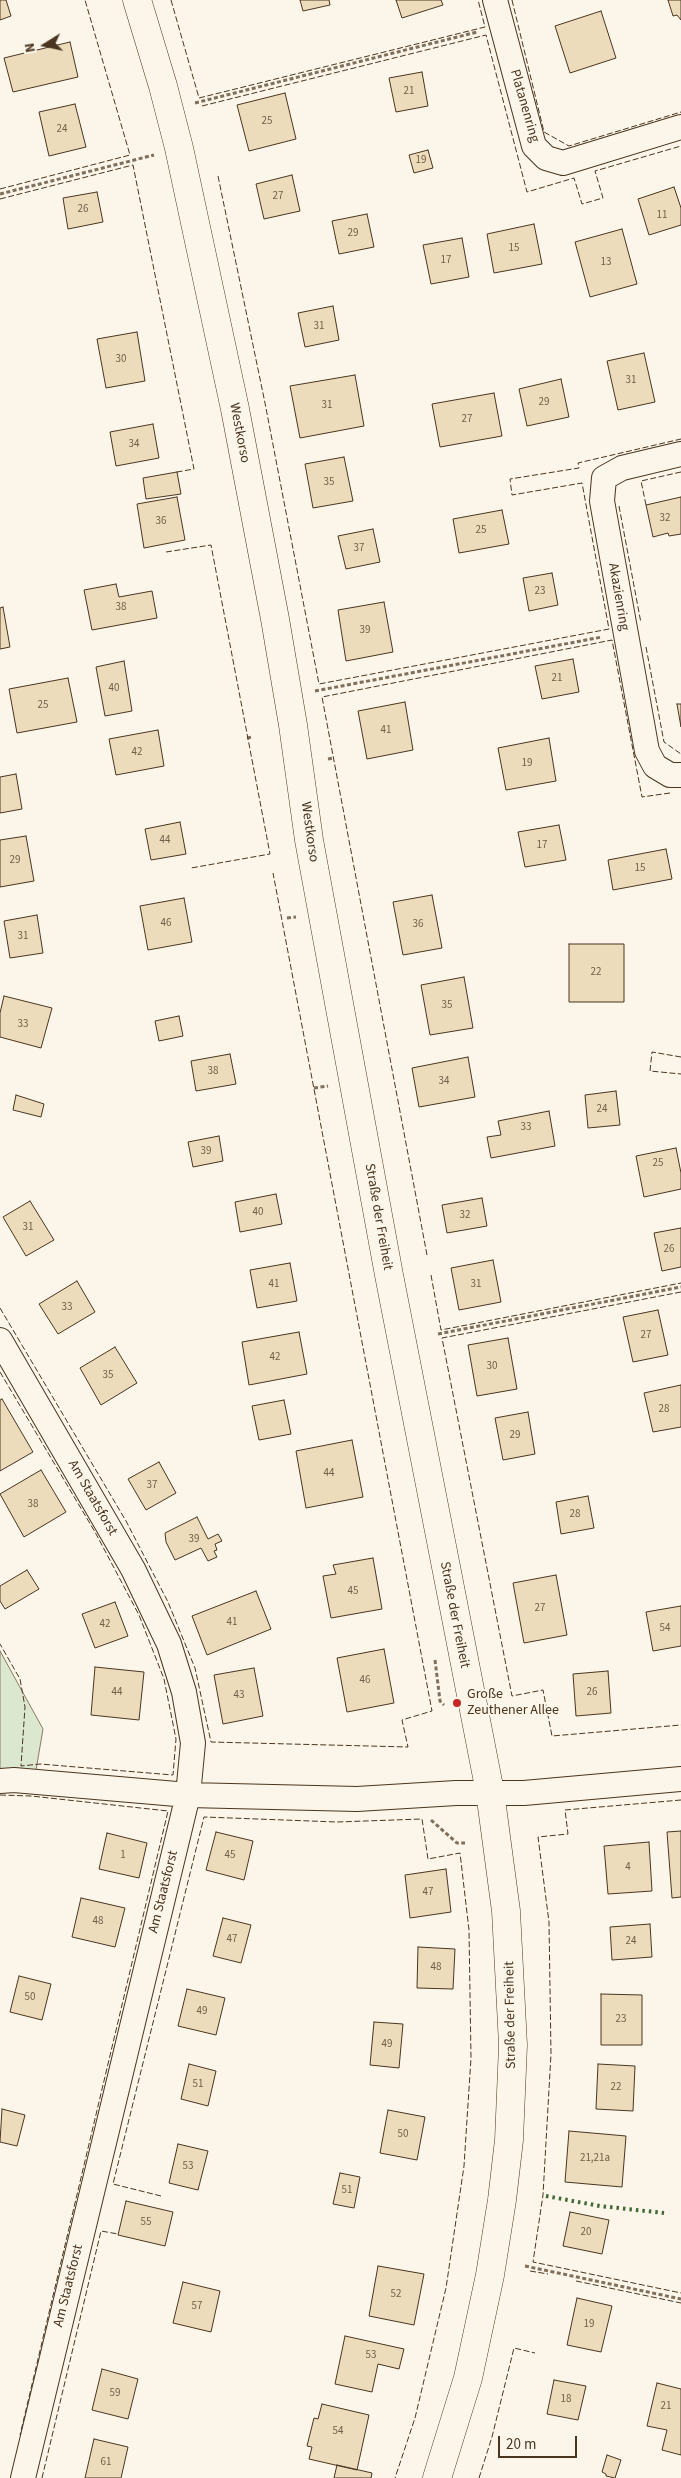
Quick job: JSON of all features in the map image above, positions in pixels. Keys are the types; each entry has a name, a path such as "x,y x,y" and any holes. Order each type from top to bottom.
{"street":[{"name":"Westkorso","path":"137,0 169,107 224,357 287,688 314,871"},
{"name":"Platanenring","path":"495,0 534,146 546,158 563,163 681,127"},
{"name":"Akazienring","path":"681,454 622,468 604,478 602,501 647,751 655,766 670,775 681,775"},
{"name":"Straße der Freiheit","path":"314,871 437,1530 490,1792 509,1948 513,2030 509,2140 495,2246 477,2340 456,2423 437,2478"},
{"name":"Am Staatsforst","path":"0,1340 133,1569 169,1644 184,1692 193,1743 188,1795 23,2478"},
{"path":"0,1781 14,1780 188,1795 357,1799 524,1792 681,1780"}],"path":[{"path":"217,97 502,26"},
{"path":"0,194 139,158"},
{"path":"315,692 625,633"},
{"path":"247,738 253,737"},
{"path":"328,759 333,758"},
{"path":"438,1334 681,1287"},
{"path":"436,1657 434,1665 440,1701 446,1707"},
{"path":"422,1796 423,1813 457,1843 465,1843"},
{"path":"524,2266 681,2299"}],"green space":[{"path":"0,1651 43,1729 36,1770 0,1772"}],"building":[{"path":"0,0 6,0 11,16 0,20"},
{"path":"300,0 329,0 330,5 303,11"},
{"path":"396,0 441,0 443,5 402,18"},
{"path":"668,0 681,0 681,20 677,15 673,16"},
{"path":"601,11 616,58 570,73 555,26"},
{"path":"70,42 78,77 13,92 4,58"},
{"path":"422,72 428,106 396,112 389,78"},
{"path":"285,93 296,139 249,151 237,105"},
{"path":"75,104 86,147 49,156 39,112"},
{"path":"428,150 433,168 414,173 409,155"},
{"path":"292,175 300,211 264,219 256,184"},
{"path":"674,187 681,208 681,225 649,235 638,199"},
{"path":"97,192 103,222 68,229 63,198"},
{"path":"367,214 374,247 339,254 332,221"},
{"path":"534,224 542,264 494,273 487,234"},
{"path":"622,229 637,284 590,297 575,242"},
{"path":"462,238 469,277 431,284 423,245"},
{"path":"333,306 339,340 305,347 298,313"},
{"path":"137,332 145,381 106,388 97,339"},
{"path":"644,353 655,402 618,410 607,361"},
{"path":"355,375 364,426 300,438 290,386"},
{"path":"561,379 569,417 527,426 519,389"},
{"path":"494,393 502,436 440,447 432,404"},
{"path":"153,424 159,458 116,466 110,432"},
{"path":"344,457 353,501 313,508 305,464"},
{"path":"177,472 181,494 146,499 143,478"},
{"path":"177,497 185,540 144,548 137,504"},
{"path":"681,497 681,534 669,536 668,533 653,537 646,505"},
{"path":"502,510 509,544 459,553 453,519"},
{"path":"373,529 380,562 346,569 338,536"},
{"path":"552,573 558,605 529,611 523,578"},
{"path":"116,584 119,597 152,591 157,618 92,630 84,590"},
{"path":"384,602 393,652 346,661 338,610"},
{"path":"3,607 10,647 0,649 0,608"},
{"path":"573,659 579,692 542,699 535,666"},
{"path":"124,661 132,711 105,716 96,667"},
{"path":"68,678 77,722 17,733 9,689"},
{"path":"405,702 413,750 367,759 358,711"},
{"path":"677,704 681,704 681,727"},
{"path":"158,730 164,766 116,775 109,739"},
{"path":"549,738 556,781 506,790 498,748"},
{"path":"16,774 22,809 0,813 0,777"},
{"path":"180,822 186,854 151,860 145,829"},
{"path":"559,825 566,860 525,867 518,832"},
{"path":"26,836 34,881 0,887 0,840"},
{"path":"666,849 672,879 613,890 608,860"},
{"path":"432,895 442,948 403,955 393,902"},
{"path":"184,898 192,942 148,950 140,906"},
{"path":"37,915 43,953 10,958 4,921"},
{"path":"569,944 624,944 624,1002 569,1002"},
{"path":"464,977 473,1028 430,1035 421,985"},
{"path":"4,996 52,1008 41,1048 0,1037 0,1013"},
{"path":"179,1016 183,1036 159,1041 155,1021"},
{"path":"230,1054 236,1084 196,1091 191,1061"},
{"path":"468,1057 475,1097 419,1107 412,1068"},
{"path":"616,1091 620,1125 588,1128 585,1095"},
{"path":"16,1095 44,1104 41,1117 13,1110"},
{"path":"549,1111 555,1146 491,1158 487,1137 501,1135 498,1121"},
{"path":"219,1136 223,1161 193,1167 188,1142"},
{"path":"676,1148 681,1173 681,1189 644,1197 636,1156"},
{"path":"276,1194 282,1224 240,1232 235,1202"},
{"path":"482,1198 487,1226 447,1233 442,1205"},
{"path":"30,1201 54,1240 26,1256 3,1217"},
{"path":"681,1228 681,1267 662,1271 654,1233"},
{"path":"493,1260 501,1302 459,1310 451,1268"},
{"path":"290,1263 297,1301 257,1308 250,1270"},
{"path":"77,1281 95,1312 58,1334 39,1304"},
{"path":"658,1310 668,1355 633,1362 623,1317"},
{"path":"299,1332 307,1374 249,1385 242,1342"},
{"path":"508,1338 517,1389 477,1396 468,1345"},
{"path":"115,1347 137,1383 101,1405 80,1368"},
{"path":"681,1385 681,1427 653,1432 644,1393"},
{"path":"2,1399 33,1452 0,1471 0,1400"},
{"path":"284,1400 291,1434 259,1440 252,1406"},
{"path":"528,1412 535,1454 503,1460 495,1418"},
{"path":"352,1440 363,1497 306,1508 296,1451"},
{"path":"159,1462 176,1493 146,1510 128,1479"},
{"path":"41,1470 66,1512 24,1537 0,1494"},
{"path":"588,1496 594,1528 561,1534 556,1502"},
{"path":"197,1517 208,1539 218,1534 222,1541 215,1544 217,1550 214,1551 217,1557 208,1561 201,1548 175,1560 166,1542 165,1533"},
{"path":"373,1558 382,1609 331,1618 323,1576 336,1574 333,1565"},
{"path":"27,1570 39,1589 5,1609 0,1601 0,1586"},
{"path":"556,1575 567,1635 524,1643 513,1583"},
{"path":"256,1591 271,1629 207,1655 192,1616"},
{"path":"115,1602 128,1636 95,1648 82,1614"},
{"path":"681,1606 681,1646 653,1651 646,1612"},
{"path":"384,1649 394,1703 347,1712 337,1658"},
{"path":"95,1667 144,1672 139,1720 91,1715"},
{"path":"254,1668 263,1716 223,1724 214,1675"},
{"path":"608,1671 611,1713 576,1716 573,1674"},
{"path":"681,1831 681,1897 672,1898 667,1832"},
{"path":"216,1832 253,1841 244,1880 206,1870"},
{"path":"107,1833 147,1843 139,1878 99,1869"},
{"path":"649,1842 652,1891 608,1894 604,1846"},
{"path":"446,1869 451,1912 410,1918 405,1875"},
{"path":"81,1898 125,1908 115,1947 72,1937"},
{"path":"223,1918 251,1925 241,1963 213,1956"},
{"path":"650,1924 652,1957 612,1960 610,1927"},
{"path":"418,1947 455,1949 453,1989 417,1988"},
{"path":"19,1976 51,1984 42,2020 10,2012"},
{"path":"187,1989 225,1998 216,2035 178,2026"},
{"path":"601,1994 642,1995 642,2045 601,2045"},
{"path":"374,2022 403,2024 399,2068 370,2065"},
{"path":"189,2064 216,2071 208,2106 181,2099"},
{"path":"598,2064 635,2066 633,2111 596,2109"},
{"path":"2,2109 25,2115 17,2146 0,2142"},
{"path":"388,2110 425,2117 417,2160 380,2153"},
{"path":"569,2131 626,2136 622,2187 565,2182"},
{"path":"178,2144 208,2151 198,2190 169,2183"},
{"path":"340,2173 360,2177 354,2208 333,2204"},
{"path":"126,2201 173,2212 165,2246 118,2235"},
{"path":"570,2212 609,2220 602,2254 563,2246"},
{"path":"378,2266 424,2274 414,2325 369,2316"},
{"path":"183,2282 220,2291 211,2332 173,2323"},
{"path":"577,2298 612,2306 601,2352 567,2345"},
{"path":"345,2336 404,2349 399,2369 378,2364 372,2392 335,2384"},
{"path":"102,2369 138,2379 128,2419 92,2410"},
{"path":"554,2380 586,2386 578,2420 547,2414"},
{"path":"657,2383 681,2389 681,2455 662,2450 667,2430 647,2426"},
{"path":"322,2404 369,2415 357,2470 309,2459 312,2447 307,2446 314,2418 318,2419"},
{"path":"94,2439 128,2447 121,2478 85,2478"},
{"path":"607,2455 621,2460 615,2478 606,2476 602,2472"},
{"path":"337,2465 372,2473 371,2478 334,2478"}],"hedge":[{"path":"546,2196 600,2206 664,2213"}],"fence":[{"path":"0,189 130,155 85,0"},
{"path":"171,0 199,98 485,27 478,0"},
{"path":"512,0 544,132 569,146 681,112"},
{"path":"202,106 486,35 527,192 574,178 582,204 603,198 595,171 681,146"},
{"path":"0,199 133,165 194,469 177,472"},
{"path":"218,176 265,403 319,684 609,629 582,483 512,495 510,479 579,468 578,463 681,439"},
{"path":"646,505 641,481 681,472"},
{"path":"619,506 641,623"},
{"path":"166,552 211,545 270,854 191,868"},
{"path":"427,1255 322,697 612,640 642,797 670,793"},
{"path":"646,647 664,742 681,754"},
{"path":"0,1308 126,1521 168,1602 195,1668 211,1742 408,1747 402,1720 432,1711 273,873"},
{"path":"681,1057 652,1052 650,1071 681,1074"},
{"path":"431,1275 441,1330 681,1283"},
{"path":"681,1292 442,1338 512,1696 543,1690 552,1736 681,1725"},
{"path":"0,1372 95,1532 139,1615 164,1679 176,1739 173,1775 40,1764 21,1766 25,1707 20,1679 0,1644"},
{"path":"0,1795 31,1796 168,1811 20,2435"},
{"path":"681,1800 565,1810 568,1834 538,1837 549,1922 551,2054 543,2195 533,2262 681,2293"},
{"path":"161,2196 113,2184 204,1817 337,1822 422,1819 428,1859 460,1853 469,1930 471,2058 464,2166 446,2288 415,2418 395,2478"},
{"path":"42,2478 101,2231 118,2234"},
{"path":"530,2271 548,2274"},
{"path":"576,2281 681,2303"},
{"path":"479,2478 492,2437 514,2348 535,2353"}],"place":[{"name":"Große Zeuthener Allee","path":"457,1703"}]}
